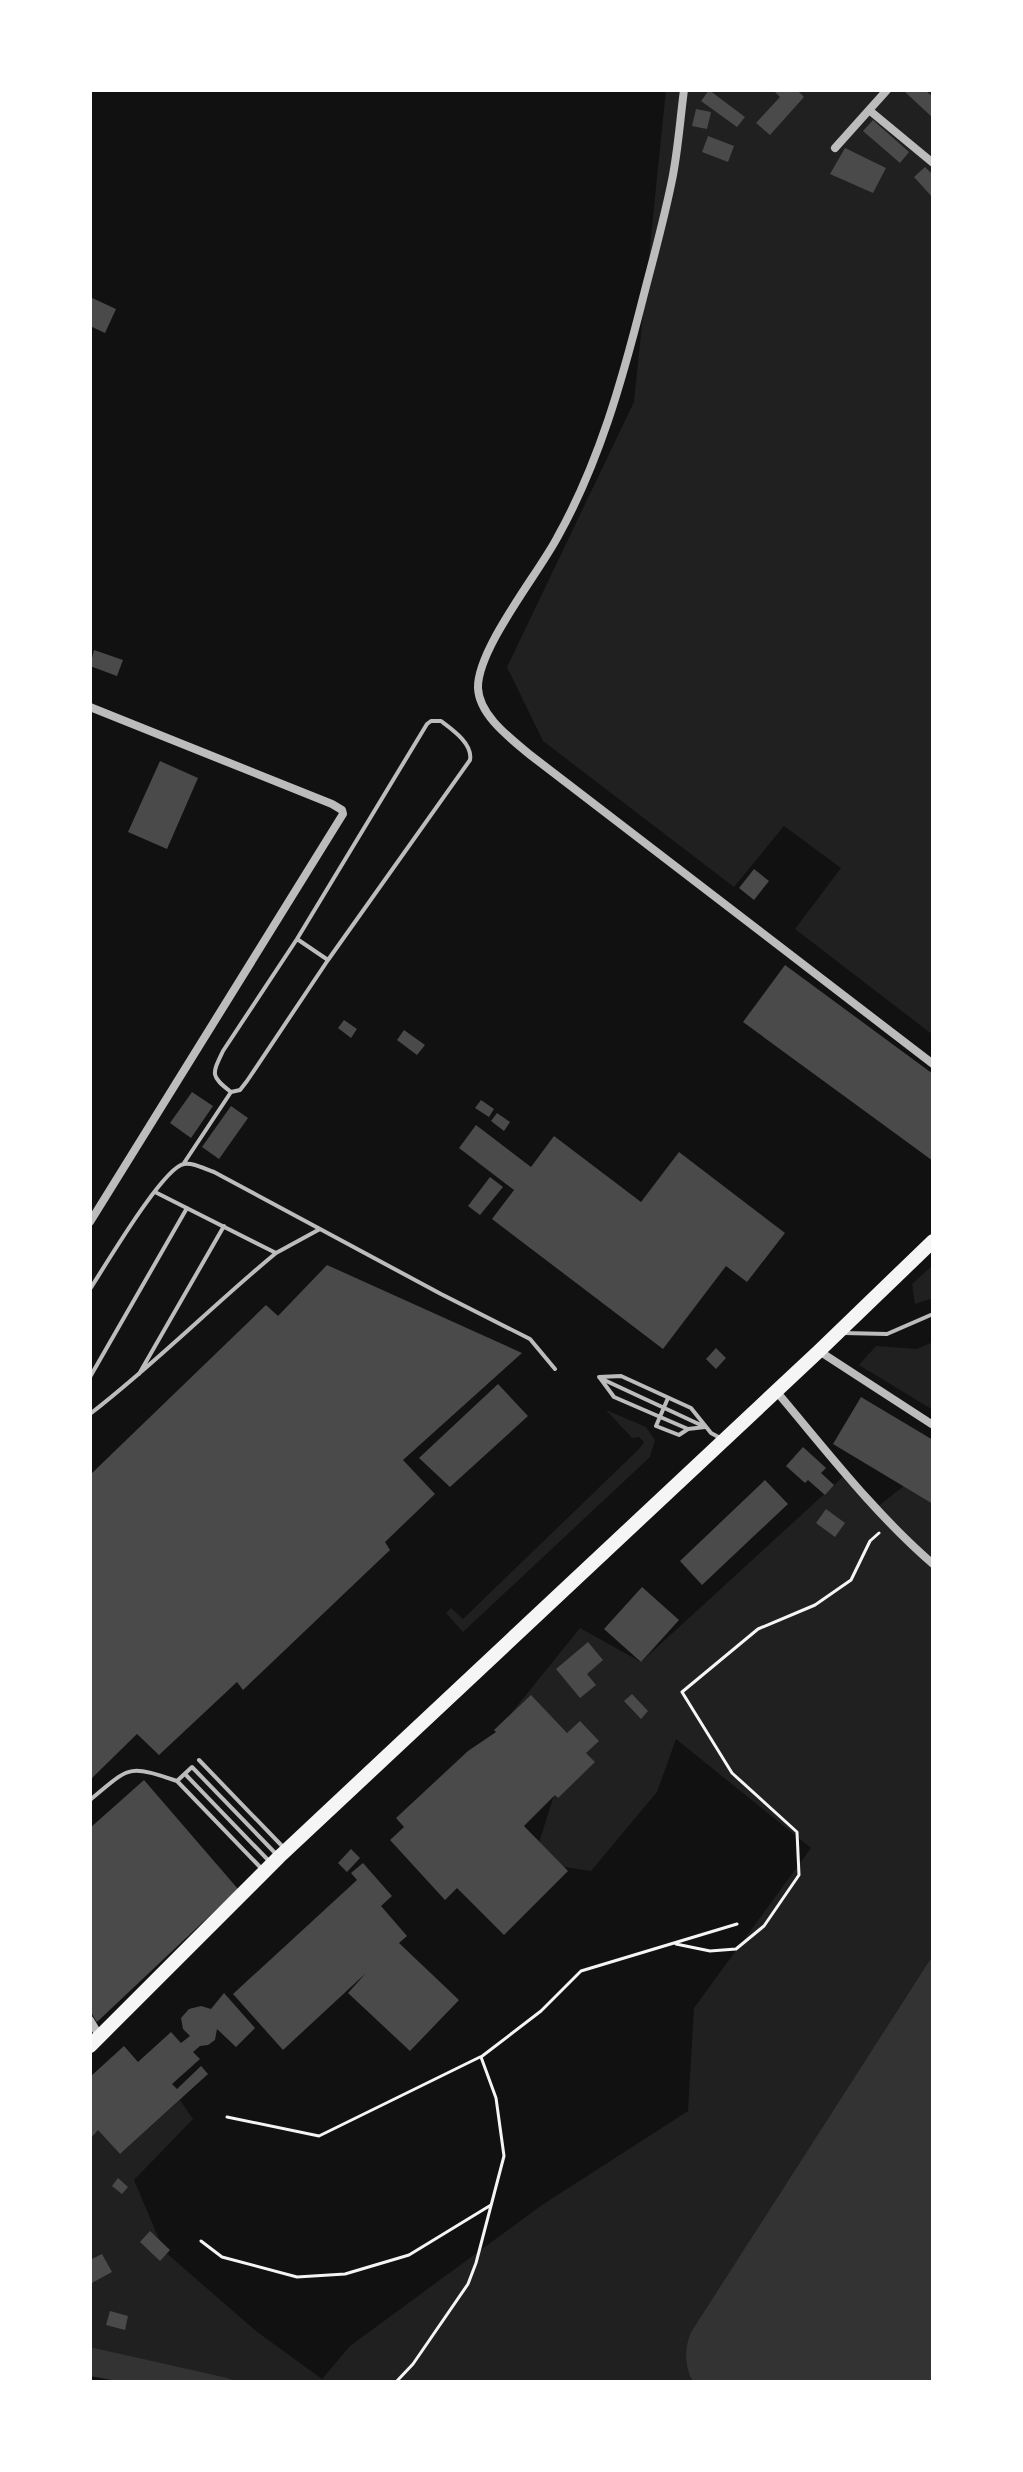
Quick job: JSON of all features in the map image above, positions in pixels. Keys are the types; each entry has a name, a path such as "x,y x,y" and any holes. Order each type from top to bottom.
{"main road":[{"path":"95,2042 276,1861 933,1241"}],"street":[{"path":"684,90 672,180 615,402 582,488 557,539 504,622 483,665 478,688 483,705 497,725 529,754 933,1064"},
{"path":"835,148 887,90"},
{"path":"869,110 933,163"},
{"path":"90,707 337,806 343,814 90,1222"},
{"path":"819,1351 933,1425"},
{"path":"776,1391 846,1474 933,1564"},
{"path":"90,2020 95,2042"}],"lane":[{"path":"90,1289 154,1191 167,1175 184,1163 231,1092 240,1090 247,1081 328,960 470,760 467,745 441,721 427,724 297,939 223,1051 214,1069 215,1079 231,1092"},
{"path":"297,939 328,960"},
{"path":"184,1163 214,1172 530,1339 555,1369"},
{"path":"154,1191 276,1253"},
{"path":"90,1377 187,1208"},
{"path":"137,1378 224,1226"},
{"path":"90,1414 137,1378 231,1290 276,1253 320,1229"},
{"path":"837,1333 887,1334 933,1314"},
{"path":"599,1377 621,1376 691,1408 705,1427 724,1440"},
{"path":"599,1377 705,1427"},
{"path":"599,1377 614,1397 688,1429"},
{"path":"668,1397 656,1426 679,1435 688,1429 705,1427"},
{"path":"199,1760 276,1861"},
{"path":"177,1781 192,1767 276,1861"},
{"path":"90,1800 129,1770 146,1771 177,1781 276,1861"},
{"path":"185,1774 276,1861"}],"path":[{"path":"676,1944 710,1951 736,1949 764,1926 799,1875 797,1832 732,1773 682,1692 758,1629 815,1605 851,1580 870,1541 891,1523"},
{"path":"227,2117 319,2136 481,2057 541,2011 581,1971 737,1924"},
{"path":"396,2382 413,2364 468,2284 504,2156 496,2098 481,2057"},
{"path":"201,2241 222,2257 297,2277 345,2274 409,2255 491,2205"}],"shaded area":[{"path":"666,90 933,90 933,1035 795,929 841,868 784,826 734,887 543,741 507,667 634,402"},
{"path":"933,1265 933,1298 915,1304 912,1284"},
{"path":"933,1342 933,1410 859,1365 876,1346 917,1349"},
{"path":"606,1410 646,1427 655,1440 650,1457 463,1632 446,1613 451,1608 463,1619 644,1442 639,1437 632,1438"},
{"path":"933,1463 933,1955 691,2332 686,2357 693,2382 238,2382 90,2347 90,2121 120,2154 180,2100 193,2119 134,2180 164,2251 256,2331 322,2379 350,2346 542,2205 688,2111 694,2008 811,1848 676,1739 657,1792 591,1871 533,1862 554,1795 496,1732 580,1628 641,1662 846,1474 877,1507"},
{"path":"933,1955 933,2382 693,2382 686,2357 691,2332"},
{"path":"90,2347 238,2382 122,2382 90,2376"}],"building":[{"path":"709,90 745,117 737,127 701,101"},
{"path":"773,90 797,90 804,97 770,135 756,123 780,97"},
{"path":"925,90 933,97 933,118 905,92"},
{"path":"696,109 711,112 707,129 692,126"},
{"path":"873,120 909,152 900,163 863,131"},
{"path":"708,136 734,146 728,162 702,152"},
{"path":"845,148 886,168 873,193 830,174"},
{"path":"925,167 933,175 933,198 914,177"},
{"path":"90,297 116,309 105,333 90,326"},
{"path":"94,650 123,660 117,676 90,666"},
{"path":"160,761 198,778 167,849 128,832"},
{"path":"754,869 769,881 754,900 739,888"},
{"path":"785,965 933,1074 933,1161 743,1022"},
{"path":"344,1020 357,1029 351,1038 338,1028"},
{"path":"404,1030 425,1045 417,1055 397,1040"},
{"path":"192,1092 213,1106 191,1138 170,1123"},
{"path":"481,1100 494,1109 489,1117 475,1108"},
{"path":"231,1106 248,1118 219,1159 202,1147"},
{"path":"497,1113 510,1122 504,1131 491,1121"},
{"path":"476,1125 531,1167 554,1136 641,1202 679,1152 785,1233 747,1282 726,1266 663,1349 492,1219 514,1190 459,1148"},
{"path":"490,1177 503,1187 480,1215 468,1206"},
{"path":"327,1265 522,1353 403,1460 435,1494 385,1542 390,1550 243,1690 237,1682 159,1755 137,1734 90,1780 90,1475 266,1305 278,1316"},
{"path":"716,1348 726,1358 716,1369 706,1359"},
{"path":"498,1384 528,1416 450,1487 419,1458"},
{"path":"861,1397 933,1440 933,1504 833,1444"},
{"path":"803,1447 826,1468 821,1473 834,1485 825,1495 786,1466"},
{"path":"765,1480 788,1504 702,1585 680,1561"},
{"path":"826,1509 845,1523 835,1537 816,1523"},
{"path":"642,1587 679,1620 641,1662 604,1629"},
{"path":"588,1642 603,1660 587,1674 596,1685 580,1698 556,1669"},
{"path":"632,1694 648,1711 641,1719 624,1701"},
{"path":"531,1695 567,1733 580,1721 599,1741 586,1753 595,1762 524,1826 568,1871 504,1935 457,1888 445,1900 390,1840 404,1827 396,1818 468,1751 496,1732 494,1730"},
{"path":"144,1780 238,1889 97,2022 90,2011 90,1828"},
{"path":"351,1849 360,1858 347,1872 338,1863"},
{"path":"363,1863 392,1896 381,1906 407,1936 399,1943 459,2000 410,2051 348,1993 366,1973 283,2050 233,1994 357,1880 351,1873"},
{"path":"224,1993 255,2028 236,2047 217,2029 215,2040 193,2052 200,2059 172,2084 177,2089 201,2066 208,2074 120,2154 98,2130 90,2139 90,2077 124,2046 138,2062 171,2032 181,2043 190,2036 183,2029 181,2018 189,2009 201,2006 211,2009"},
{"path":"118,2178 128,2187 122,2194 112,2186"},
{"path":"150,2231 170,2250 160,2261 140,2242"},
{"path":"102,2254 112,2272 90,2284 90,2260"},
{"path":"110,2311 128,2316 125,2330 106,2325"}]}
